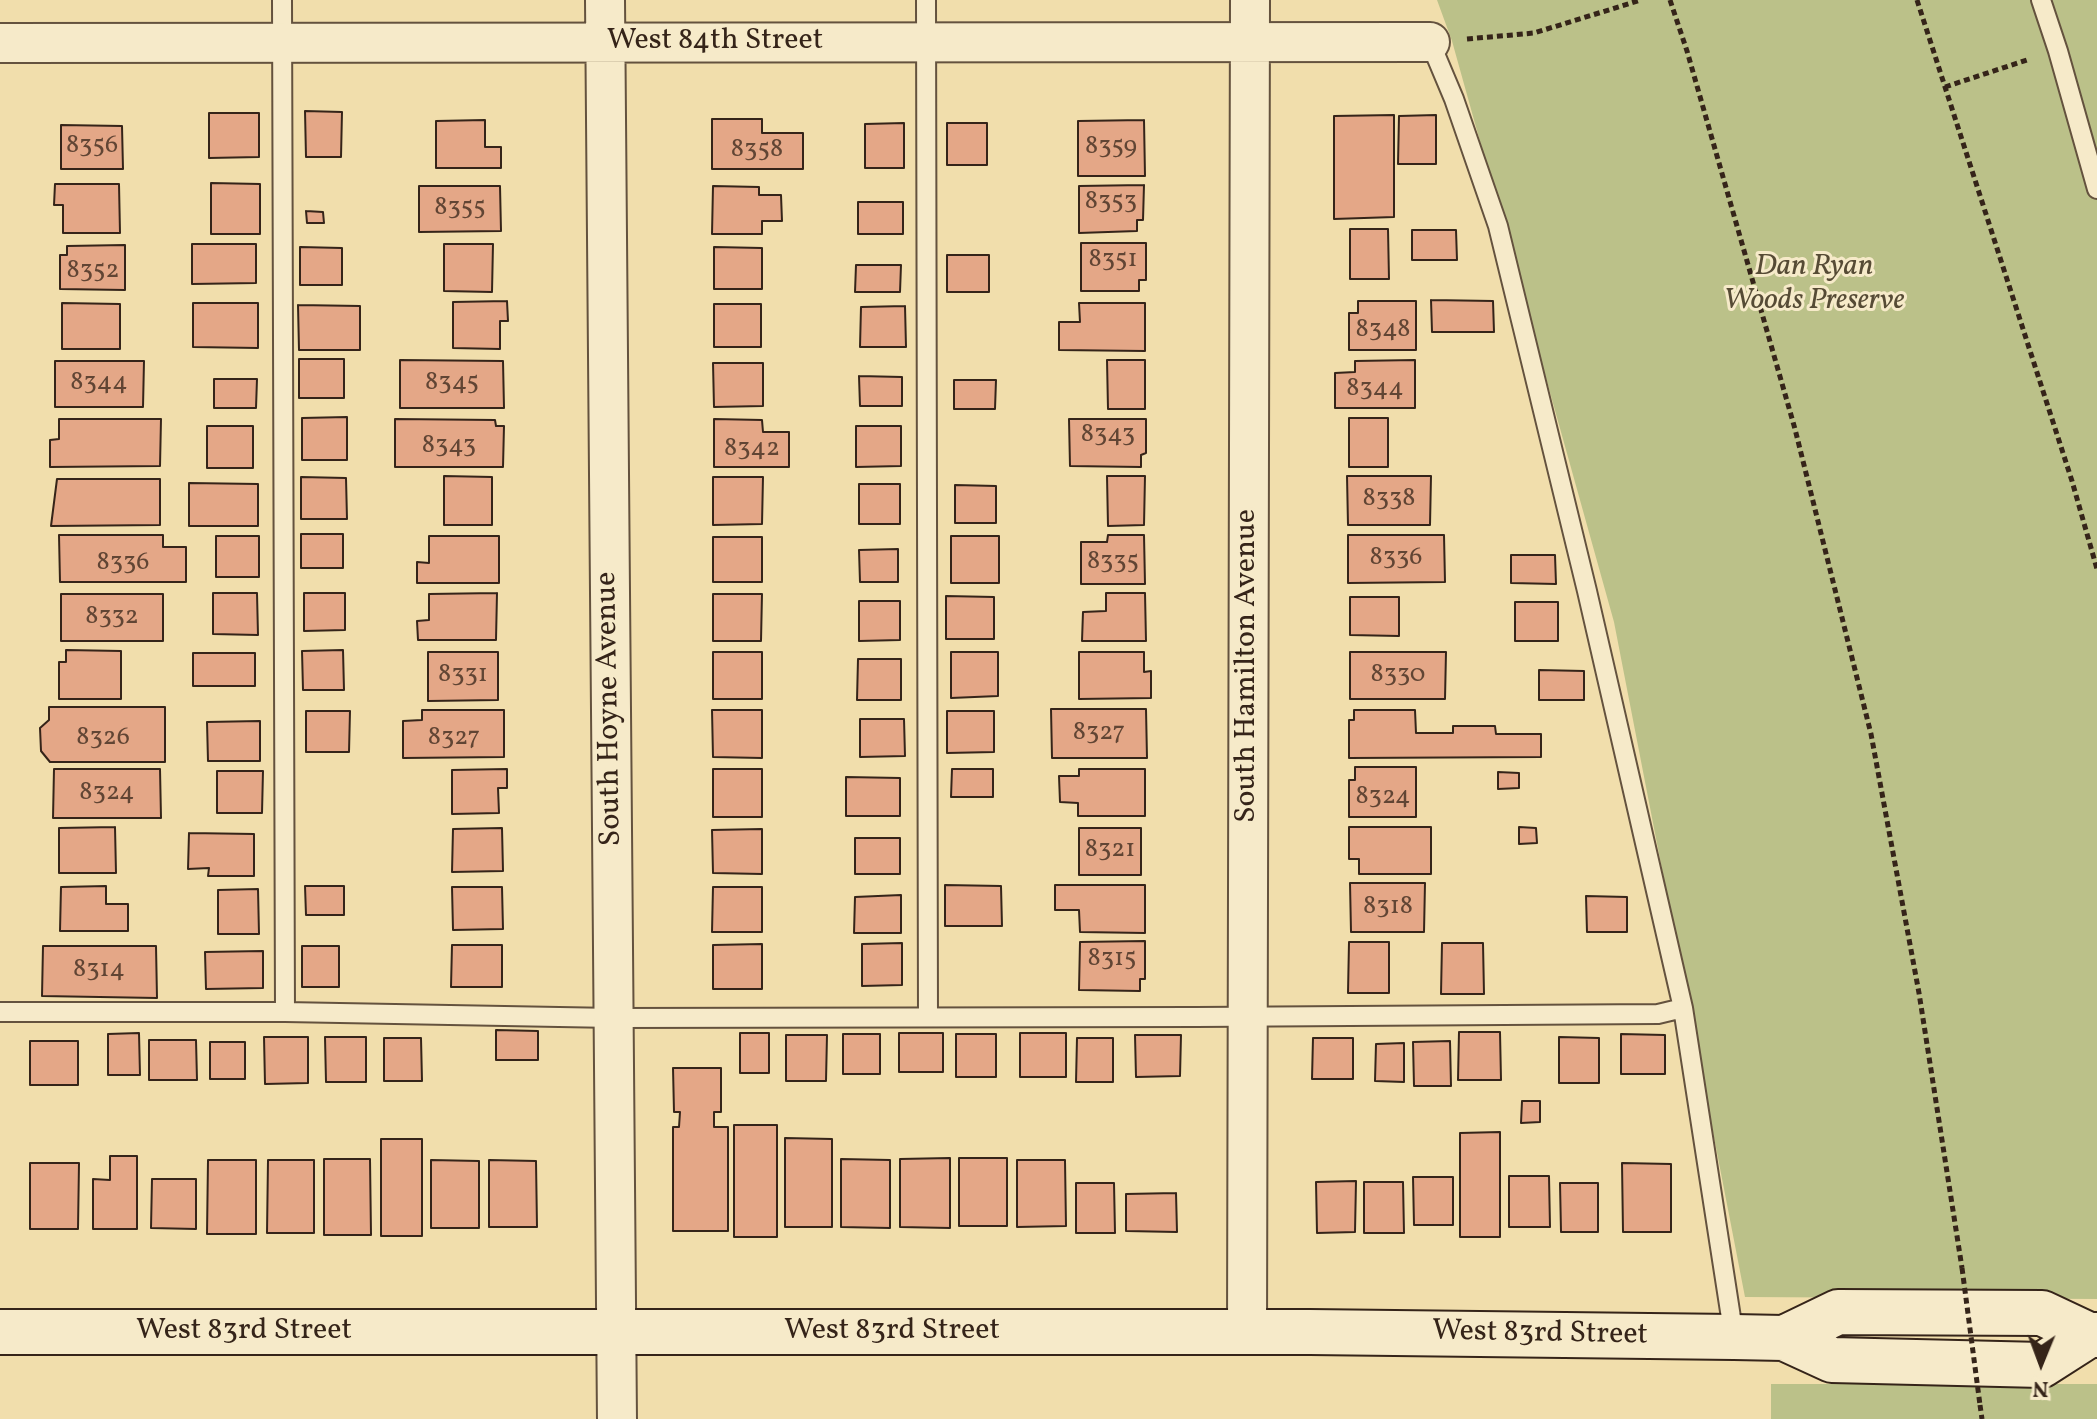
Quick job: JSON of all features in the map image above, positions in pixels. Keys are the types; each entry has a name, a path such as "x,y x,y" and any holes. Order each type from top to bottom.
{"street":[{"name":"South Hoyne Avenue","path":"605,0 617,1419"},
{"name":"South Hamilton Avenue","path":"1247,1333 1250,0"},
{"name":"West 84th Street","path":"0,43 1430,42"},
{"name":"West 83rd Street","path":"0,1332 1247,1333 1734,1337 1784,1338 1832,1360 2042,1365 2093,1335"}],"lane":[{"path":"282,0 285,1012"},
{"path":"926,0 928,1017"},
{"path":"2041,0 2097,189"},
{"path":"1430,42 1454,99 1498,226 1587,591 1683,1008 1734,1337"},
{"path":"0,1012 285,1012 614,1018 1247,1017 1658,1014 1683,1008"}],"path":[{"path":"1430,42 1534,33 1641,0"},
{"path":"1670,0 1795,429 1871,734 1919,993 1982,1419"},
{"path":"1917,0 2072,481 2097,569"},
{"path":"1945,87 2058,51"}],"green space":[{"name":"Dan Ryan Woods Preserve","path":"1437,0 2097,0 2097,1299 1745,1297 1614,622 1452,41"},
{"path":"1771,1384 2097,1384 2097,1419 1771,1419"}],"building":[{"path":"305,111 342,112 341,157 306,157"},
{"path":"209,113 259,113 259,157 209,158"},
{"path":"1394,115 1394,217 1334,219 1334,116"},
{"path":"1436,115 1436,164 1398,164 1399,116"},
{"path":"712,119 762,119 762,133 803,133 803,169 712,169"},
{"path":"485,120 485,147 501,147 501,168 436,168 436,121"},
{"path":"1144,120 1145,176 1078,176 1078,121"},
{"path":"904,123 904,168 865,168 865,124"},
{"path":"947,123 987,123 987,165 947,165"},
{"path":"61,125 122,126 123,169 61,169"},
{"path":"211,183 260,184 260,234 211,234"},
{"path":"55,184 119,184 120,233 63,233 63,205 54,205"},
{"path":"1144,185 1143,220 1137,220 1137,231 1079,233 1079,186"},
{"path":"419,186 500,186 501,231 419,232"},
{"path":"713,186 759,187 759,195 781,195 782,221 762,221 762,234 712,234"},
{"path":"858,202 903,202 903,234 858,234"},
{"path":"306,211 323,212 324,223 307,223"},
{"path":"1350,229 1388,229 1389,279 1350,279"},
{"path":"1412,230 1456,230 1457,260 1412,260"},
{"path":"1081,243 1146,243 1146,280 1139,280 1139,291 1081,291"},
{"path":"192,244 256,244 256,283 192,284"},
{"path":"444,244 493,244 492,292 444,291"},
{"path":"125,245 125,290 60,289 60,255 67,255 67,246"},
{"path":"300,247 342,248 342,285 300,285"},
{"path":"714,247 762,248 762,289 714,289"},
{"path":"947,255 989,255 989,292 947,292"},
{"path":"856,265 901,265 900,292 855,292"},
{"path":"1431,300 1493,301 1494,332 1432,332"},
{"path":"507,301 508,321 500,321 500,349 453,348 453,302"},
{"path":"1358,301 1416,301 1416,350 1349,350 1349,313 1358,313"},
{"path":"62,303 120,304 120,349 62,349"},
{"path":"193,303 258,303 258,348 193,347"},
{"path":"1079,303 1145,303 1145,351 1059,350 1059,322 1080,322"},
{"path":"714,304 761,304 761,347 714,347"},
{"path":"298,305 360,306 360,350 299,350"},
{"path":"905,306 906,347 860,347 861,307"},
{"path":"299,359 344,359 344,398 299,398"},
{"path":"400,360 503,361 504,408 400,408"},
{"path":"1107,360 1145,360 1145,409 1108,409"},
{"path":"1415,360 1415,408 1335,408 1335,373 1355,372 1355,361"},
{"path":"55,361 144,361 143,407 55,407"},
{"path":"713,363 763,363 763,406 714,407"},
{"path":"859,376 902,377 902,406 860,406"},
{"path":"214,379 257,379 256,408 214,408"},
{"path":"954,380 996,380 995,409 954,409"},
{"path":"347,417 347,460 302,460 302,418"},
{"path":"1349,418 1388,418 1388,467 1349,467"},
{"path":"59,419 161,419 160,466 50,467 50,440 59,439"},
{"path":"395,419 495,420 496,426 504,426 503,467 395,467"},
{"path":"714,419 762,420 763,432 789,432 789,467 714,467"},
{"path":"1069,419 1146,419 1146,453 1141,455 1141,467 1070,466"},
{"path":"207,426 253,426 253,468 207,468"},
{"path":"856,426 901,426 901,466 856,467"},
{"path":"444,476 492,477 492,525 444,525"},
{"path":"1107,476 1145,476 1144,525 1108,526"},
{"path":"1347,476 1431,476 1430,525 1348,525"},
{"path":"301,477 346,478 347,519 301,519"},
{"path":"713,477 763,477 762,524 713,525"},
{"path":"57,479 160,479 160,525 51,526"},
{"path":"189,483 258,484 258,526 189,526"},
{"path":"859,484 900,484 900,524 859,524"},
{"path":"955,485 996,486 996,523 955,523"},
{"path":"301,534 343,534 343,568 301,568"},
{"path":"59,535 163,535 163,547 186,547 186,582 60,582"},
{"path":"1108,535 1144,535 1145,584 1081,584 1081,542 1107,542"},
{"path":"1348,535 1444,535 1445,582 1348,583"},
{"path":"216,536 259,536 259,577 216,577"},
{"path":"429,536 499,536 499,583 417,583 417,562 429,563"},
{"path":"951,536 999,536 999,583 951,583"},
{"path":"713,537 762,537 762,582 713,582"},
{"path":"898,549 898,582 860,582 859,550"},
{"path":"1511,555 1555,555 1556,584 1511,583"},
{"path":"213,593 257,593 258,635 213,634"},
{"path":"304,593 345,593 345,630 304,631"},
{"path":"497,593 496,640 418,640 417,621 429,620 429,594"},
{"path":"1106,593 1145,593 1146,641 1082,641 1083,612 1106,611"},
{"path":"61,594 163,594 163,641 61,641"},
{"path":"713,594 762,594 761,641 713,641"},
{"path":"946,596 994,597 994,639 946,639"},
{"path":"1350,597 1399,597 1399,636 1350,635"},
{"path":"859,601 900,601 900,640 859,641"},
{"path":"1515,602 1558,602 1558,641 1515,641"},
{"path":"66,650 121,651 121,699 59,699 59,662 66,662"},
{"path":"343,650 344,690 303,690 302,651"},
{"path":"428,652 498,652 498,700 428,701"},
{"path":"713,652 762,652 762,699 713,699"},
{"path":"951,652 998,652 998,696 951,698"},
{"path":"1079,652 1144,652 1144,672 1151,671 1151,698 1079,699"},
{"path":"1350,652 1446,652 1445,699 1350,699"},
{"path":"193,653 255,653 255,686 193,686"},
{"path":"858,659 901,659 901,700 857,700"},
{"path":"1539,670 1584,671 1584,700 1539,700"},
{"path":"49,707 165,707 165,762 50,762 41,751 40,728 49,720"},
{"path":"1051,709 1146,709 1147,758 1052,758"},
{"path":"422,710 504,710 504,757 403,758 403,721 422,720"},
{"path":"712,710 762,710 762,758 713,757"},
{"path":"1354,710 1415,710 1416,733 1453,733 1453,726 1495,726 1496,734 1541,734 1541,757 1349,758 1349,720 1354,720"},
{"path":"306,711 350,711 349,752 306,752"},
{"path":"947,711 994,711 994,752 947,753"},
{"path":"860,719 904,719 905,756 860,757"},
{"path":"260,721 260,761 208,761 207,722"},
{"path":"1355,767 1416,767 1416,817 1349,817 1349,780 1355,780"},
{"path":"54,769 160,769 161,818 53,818"},
{"path":"507,769 507,788 498,788 499,813 452,814 452,770"},
{"path":"713,769 762,769 762,817 713,817"},
{"path":"952,769 993,769 993,797 951,797"},
{"path":"1079,769 1145,769 1145,816 1078,816 1078,803 1060,802 1059,776 1079,776"},
{"path":"217,771 263,771 262,813 217,813"},
{"path":"1498,772 1519,773 1519,788 1498,789"},
{"path":"846,777 900,778 900,816 846,816"},
{"path":"115,827 116,873 59,873 59,828"},
{"path":"1349,827 1431,827 1431,874 1359,874 1359,859 1349,859"},
{"path":"1519,827 1536,828 1537,843 1519,844"},
{"path":"502,828 503,871 452,872 453,829"},
{"path":"1079,828 1141,828 1141,875 1079,875"},
{"path":"762,829 762,874 713,873 712,830"},
{"path":"189,833 254,834 254,876 208,876 209,868 188,869"},
{"path":"855,838 900,838 900,874 855,874"},
{"path":"1350,883 1425,883 1424,932 1351,932"},
{"path":"945,885 1001,886 1002,926 945,926"},
{"path":"1055,885 1145,885 1145,933 1080,932 1079,910 1055,910"},
{"path":"106,886 106,904 128,904 128,931 60,931 61,887"},
{"path":"305,886 344,886 344,915 306,915"},
{"path":"452,887 502,887 503,929 453,930"},
{"path":"713,887 762,887 762,932 712,932"},
{"path":"258,889 259,934 218,934 218,890"},
{"path":"901,895 901,933 854,933 855,897"},
{"path":"1586,896 1627,897 1627,932 1587,932"},
{"path":"1145,941 1145,979 1140,979 1140,991 1079,990 1080,942"},
{"path":"1349,942 1389,942 1389,993 1348,993"},
{"path":"902,943 902,985 862,986 862,944"},
{"path":"1442,943 1483,943 1484,994 1441,994"},
{"path":"762,944 762,989 713,989 713,945"},
{"path":"452,945 502,945 502,987 451,987"},
{"path":"43,946 156,946 157,998 42,996"},
{"path":"302,946 339,946 339,987 302,987"},
{"path":"263,951 263,988 206,989 205,952"},
{"path":"496,1030 538,1031 538,1060 496,1060"},
{"path":"1459,1032 1500,1032 1501,1080 1458,1080"},
{"path":"139,1033 140,1075 108,1075 108,1034"},
{"path":"740,1033 769,1033 769,1073 740,1073"},
{"path":"899,1033 943,1033 943,1072 899,1072"},
{"path":"1020,1033 1066,1033 1066,1077 1020,1077"},
{"path":"843,1034 880,1034 880,1074 843,1074"},
{"path":"956,1034 996,1034 996,1077 956,1077"},
{"path":"1621,1034 1665,1035 1665,1074 1621,1074"},
{"path":"786,1035 827,1035 826,1081 786,1081"},
{"path":"1135,1035 1181,1035 1180,1076 1136,1077"},
{"path":"264,1037 308,1037 308,1083 265,1084"},
{"path":"325,1037 366,1037 366,1082 326,1082"},
{"path":"1559,1037 1599,1038 1599,1083 1559,1083"},
{"path":"384,1038 421,1038 422,1081 384,1081"},
{"path":"1077,1038 1113,1038 1113,1082 1076,1082"},
{"path":"1313,1038 1353,1038 1353,1079 1312,1079"},
{"path":"149,1040 196,1040 197,1080 149,1080"},
{"path":"30,1041 78,1041 78,1085 30,1085"},
{"path":"1450,1041 1451,1086 1414,1086 1413,1042"},
{"path":"210,1042 245,1042 245,1079 210,1079"},
{"path":"1404,1043 1404,1082 1375,1081 1376,1044"},
{"path":"673,1068 721,1068 721,1112 714,1112 714,1127 728,1127 728,1231 673,1231 673,1127 679,1127 680,1112 674,1112"},
{"path":"1522,1101 1540,1101 1540,1122 1521,1123"},
{"path":"734,1125 777,1125 777,1237 734,1237"},
{"path":"1500,1132 1500,1237 1460,1237 1460,1133"},
{"path":"785,1138 832,1139 832,1227 785,1227"},
{"path":"381,1139 422,1139 422,1236 381,1236"},
{"path":"110,1156 137,1156 137,1229 93,1229 93,1179 110,1180"},
{"path":"950,1158 950,1228 900,1227 900,1159"},
{"path":"959,1158 1007,1158 1007,1226 959,1226"},
{"path":"324,1159 370,1159 371,1235 324,1235"},
{"path":"841,1159 890,1160 890,1228 841,1227"},
{"path":"208,1160 256,1160 256,1234 207,1234"},
{"path":"268,1160 314,1160 314,1233 267,1233"},
{"path":"431,1160 479,1161 479,1228 431,1228"},
{"path":"489,1160 536,1161 537,1227 489,1227"},
{"path":"1017,1160 1065,1160 1066,1226 1017,1227"},
{"path":"30,1163 79,1163 78,1229 30,1229"},
{"path":"1622,1163 1671,1164 1671,1232 1623,1232"},
{"path":"1509,1176 1549,1176 1550,1227 1509,1227"},
{"path":"1413,1177 1453,1177 1453,1225 1414,1225"},
{"path":"152,1179 196,1179 196,1229 151,1228"},
{"path":"1356,1181 1355,1232 1317,1233 1316,1182"},
{"path":"1364,1182 1403,1182 1404,1233 1364,1233"},
{"path":"1076,1183 1114,1183 1115,1233 1076,1233"},
{"path":"1560,1183 1598,1183 1598,1232 1561,1232"},
{"path":"1176,1193 1177,1232 1126,1231 1126,1194"}]}
